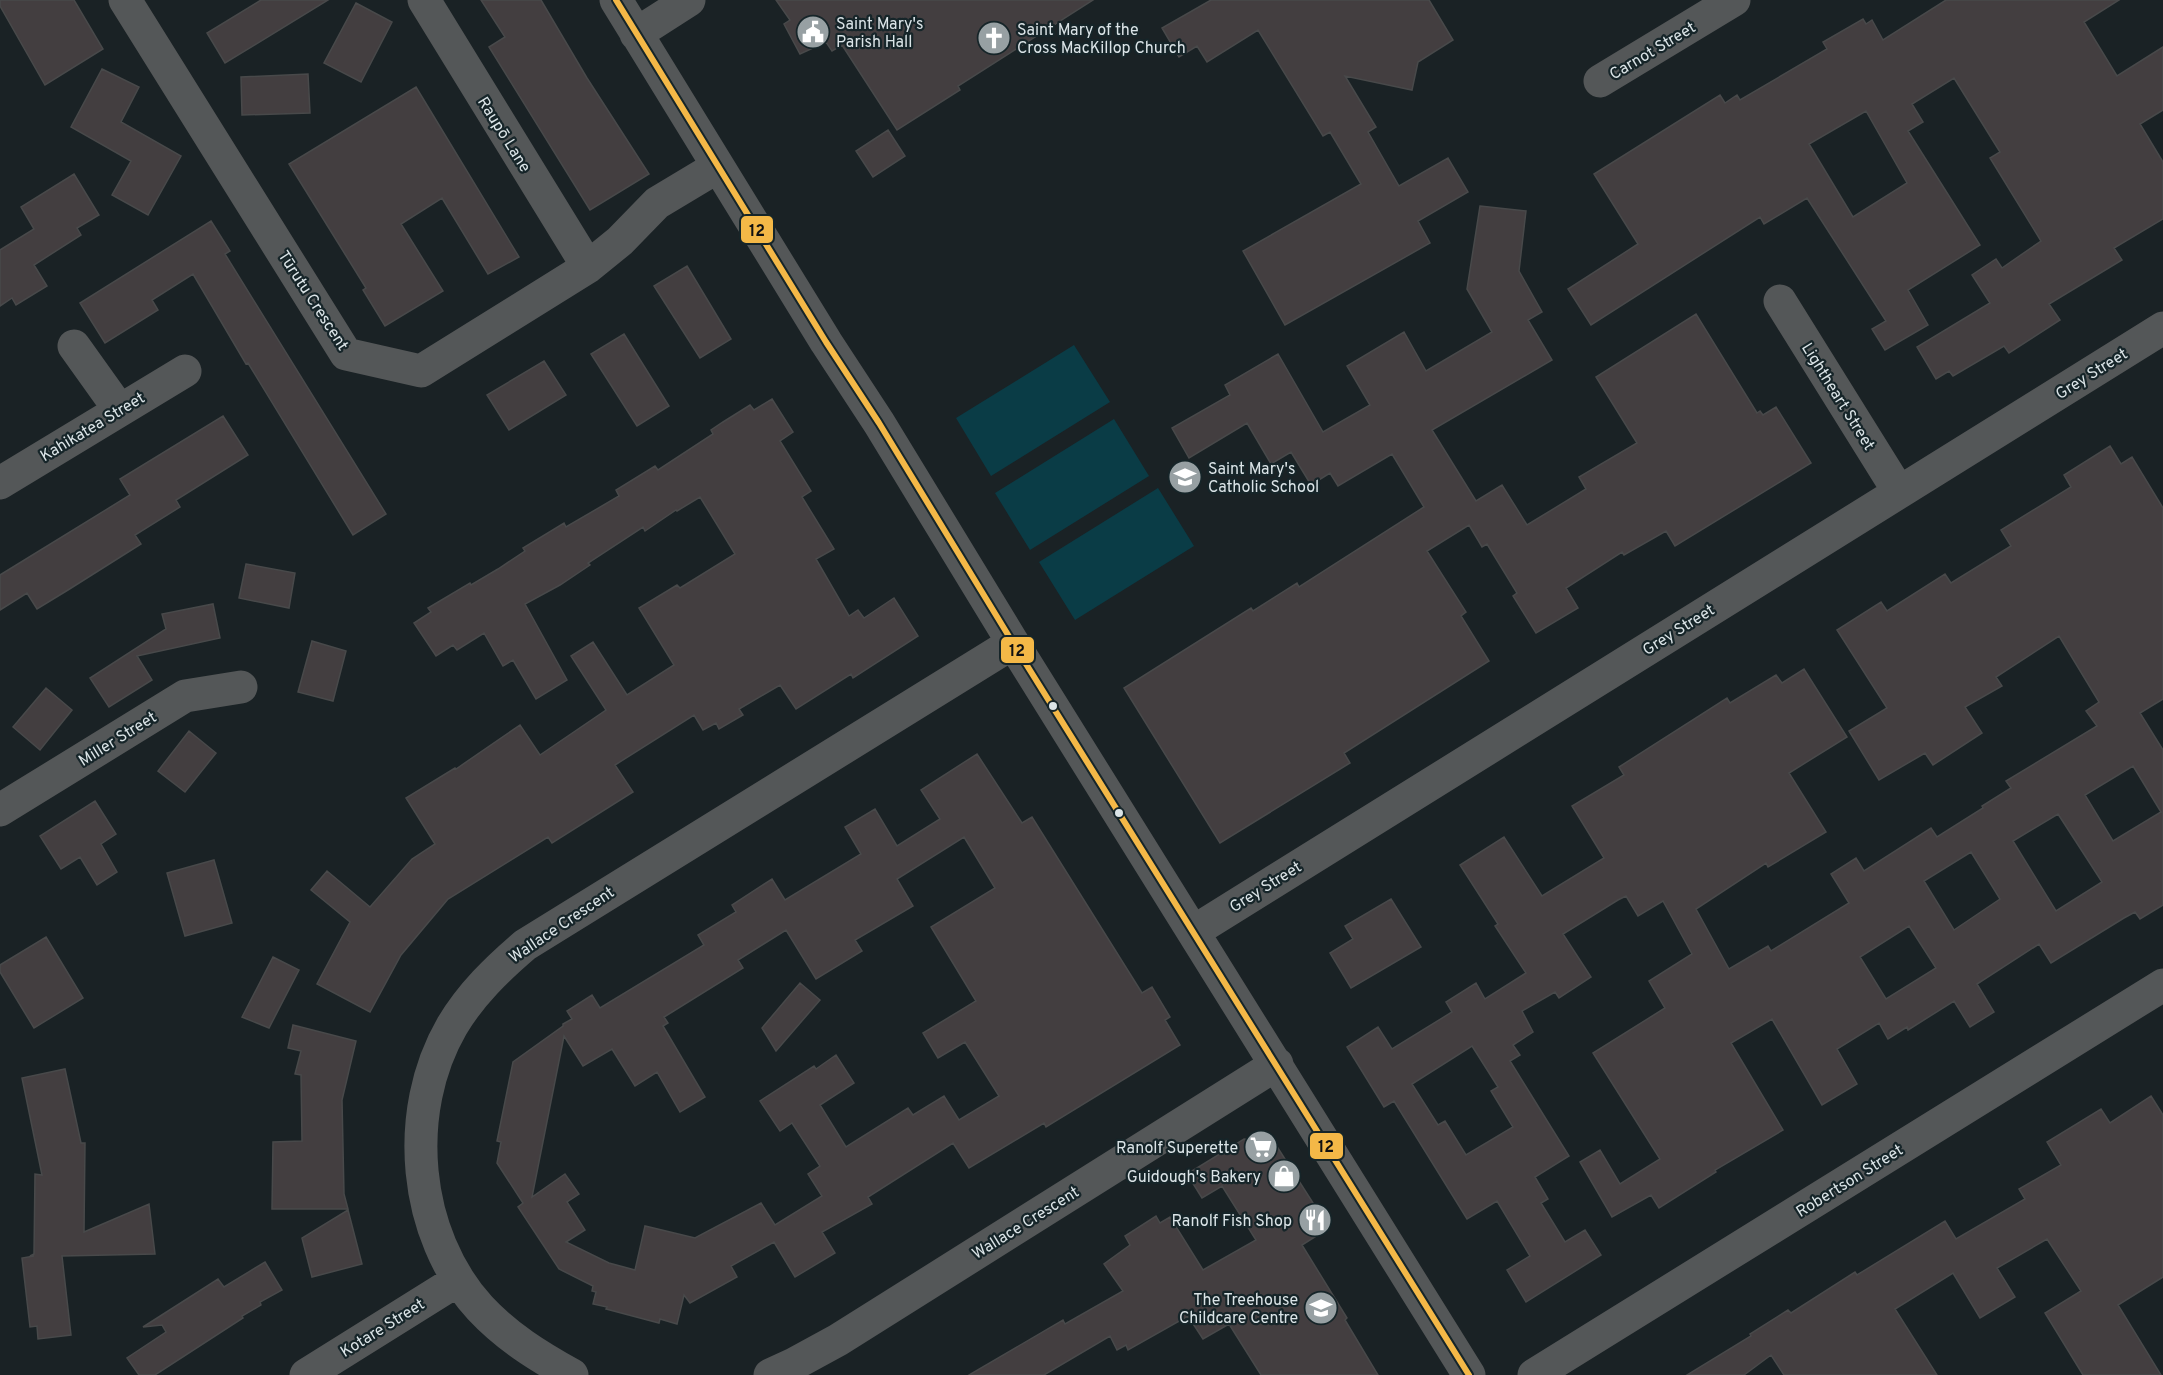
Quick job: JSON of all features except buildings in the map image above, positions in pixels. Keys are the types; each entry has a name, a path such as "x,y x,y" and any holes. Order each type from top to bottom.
{"street":[{"name":"Tūrutu Crescent","path":"125,0 346,354 421,371 588,267 620,241 657,203 717,167"},
{"name":"Raupō Lane","path":"424,0 588,267"},
{"path":"615,0 819,332 879,423 1012,643 1469,1375"},
{"path":"636,34 689,0"},
{"name":"Carnot Street","path":"1600,81 1734,0"},
{"name":"Lightheart Street","path":"1780,301 1899,492"},
{"name":"Grey Street","path":"1193,932 2163,328"},
{"path":"74,346 119,409"},
{"name":"Kahikatea Street","path":"0,483 185,371"},
{"name":"Wallace Crescent","path":"572,1375 506,1334 458,1280 440,1247 430,1215 421,1164 422,1123 428,1088 438,1057 452,1027 474,995 496,969 525,945 1012,643"},
{"name":"Miller Street","path":"0,810 185,696 241,687"},
{"name":"Robertson Street","path":"1534,1375 2163,985"},
{"name":"Wallace Crescent","path":"770,1375 838,1340 1276,1064"},
{"name":"Kotare Street","path":"306,1375 458,1280"}],"shaded area":[{"path":"1074,345 1110,402 991,476 956,418"},
{"path":"1114,419 1149,476 1030,550 995,493"},
{"path":"1158,488 1194,546 1075,620 1039,562"}],"transit line":[{"name":"12","path":"616,0 826,342 879,423 1013,643 1469,1375"}],"place":[{"name":"Saint Mary's Parish Hall","path":"813,32"},
{"name":"Saint Mary of the Cross MacKillop Church","path":"994,38"},
{"name":"Saint Mary's Catholic School","path":"1185,477"},
{"name":"Ranolf Superette","path":"1261,1147"},
{"name":"Guidough's Bakery","path":"1284,1176"},
{"name":"Ranolf Fish Shop","path":"1315,1220"},
{"name":"The Treehouse Childcare Centre","path":"1321,1308"}]}
